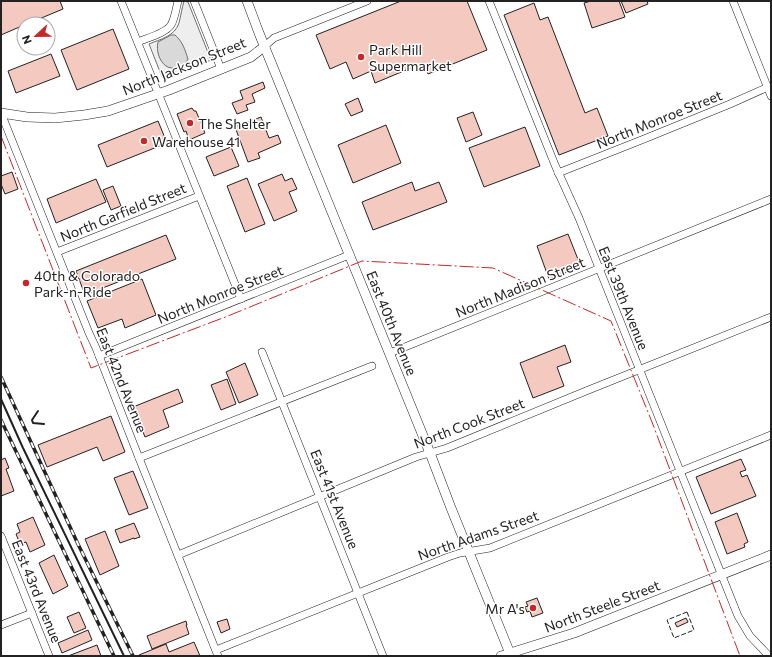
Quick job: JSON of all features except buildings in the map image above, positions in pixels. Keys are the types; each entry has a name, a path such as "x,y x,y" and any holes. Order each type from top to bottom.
{"street":[{"path":"122,1 241,299"},
{"path":"138,42 170,28 178,1"},
{"path":"194,1 221,69"},
{"name":"East 40th Avenue","path":"247,1 510,654"},
{"name":"North Jackson Street","path":"1,113 27,117 65,118 84,116 117,108 251,57 274,38 367,1"},
{"name":"East 39th Avenue","path":"489,1 558,173 579,218 680,472 717,576 734,605 745,630 768,656"},
{"path":"733,1 771,96"},
{"path":"763,76 771,72"},
{"name":"North Monroe Street","path":"558,173 730,104 768,87"},
{"name":"East 42nd Avenue","path":"1,113 56,252 100,356 217,653"},
{"name":"North Garfield Street","path":"56,252 199,196"},
{"name":"North Madison Street","path":"390,353 771,199"},
{"name":"North Monroe Street","path":"100,356 350,255"},
{"name":"North Cook Street","path":"178,555 416,457 447,448 771,317"},
{"name":"East 41st Avenue","path":"262,352 383,656"},
{"path":"139,458 372,366"},
{"name":"North Adams Street","path":"217,653 358,593 448,557 459,553 490,548 771,435"},
{"name":"East 43rd Avenue","path":"1,536 49,656"},
{"name":"North Steele Street","path":"500,656 574,633 717,576 770,558"},
{"path":"1,625 32,613"}],"shaded area":[{"path":"184,1 188,2 211,60 164,78 162,77 149,44 171,34 174,31 179,23"},
{"path":"171,35 175,35 180,40 188,59 184,64 175,68 164,64 160,58 157,45 158,42"}],"railway":[{"path":"1,377 77,542 133,656"},
{"path":"1,420 114,656"}],"fence":[{"path":"687,612 694,630 674,638 667,620 687,612"}],"wall":[{"path":"1,399 23,448 124,656"},
{"path":"38,411 32,420 33,423 44,424"}],"power":[{"path":"1,136 91,368 228,316 362,261 493,268 611,321 652,422 740,656"}],"place":[{"name":"Park Hill Supermarket","path":"361,57"},
{"name":"The Shelter","path":"190,123"},
{"name":"Warehouse 41","path":"144,141"},
{"name":"40th & Colorado Park-n-Ride","path":"26,283"},
{"name":"Mr A's","path":"533,608"}]}
